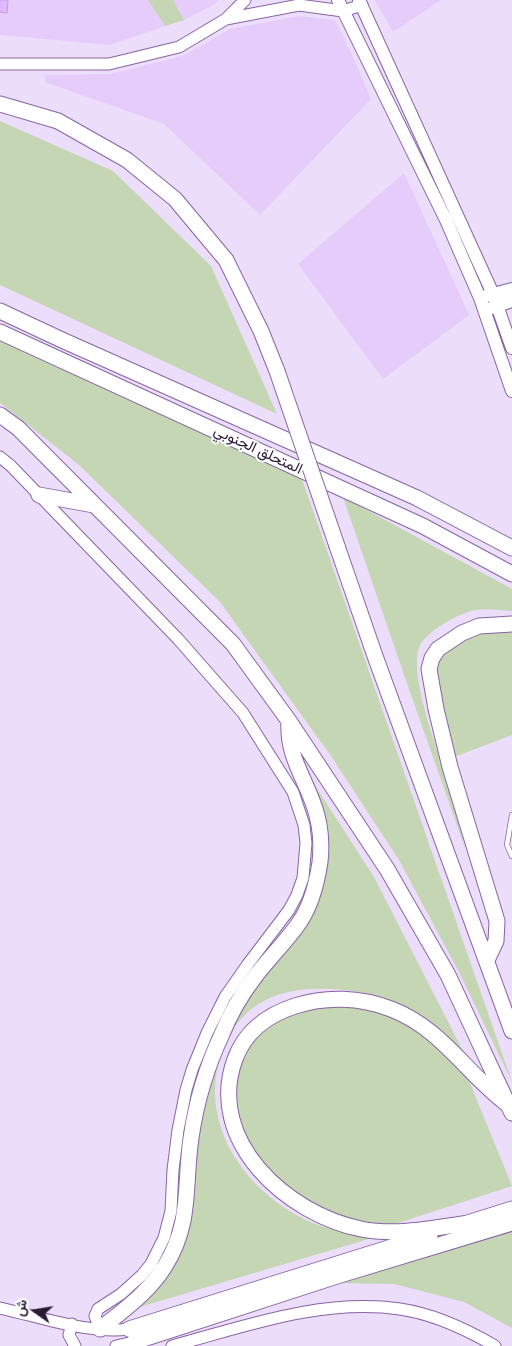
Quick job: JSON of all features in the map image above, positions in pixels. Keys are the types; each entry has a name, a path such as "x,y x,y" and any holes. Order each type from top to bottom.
{"highway":[{"path":"0,104 58,121 127,160 175,199 226,260 261,331 277,371 375,656 512,1031"},
{"name":"المتحلق الجنوبي","path":"0,311 390,486 512,548"},
{"name":"المتحلق الجنوبي","path":"0,332 397,514 512,574"},
{"path":"0,415 18,428 232,644 289,721 387,869 448,976 511,1109"},
{"path":"39,495 95,506"},
{"path":"487,960 496,941 497,921 450,767 429,669 432,658 438,649 462,633 479,626 512,624"},
{"path":"100,1329 145,1292 160,1275 172,1253 186,1214 189,1155 194,1119 214,1053 222,1033 242,996 254,978 300,922 313,893 320,862 321,845 314,804 291,750 289,721"},
{"path":"470,1223 406,1231 385,1232 361,1229 337,1223 294,1201 260,1171 238,1136 231,1116 229,1100 229,1084 237,1053 255,1027 270,1016 287,1008 304,1002 322,999 359,1001 391,1009 420,1023 434,1033 511,1109"},
{"path":"133,1339 512,1209"},
{"path":"133,1339 512,1223"}],"main road":[{"path":"361,2 458,214 495,300 512,348"},
{"path":"340,6 446,220 482,304 512,391"},
{"path":"446,220 458,214"},
{"path":"482,304 495,300 512,289"},
{"path":"495,300 512,301"}],"street":[{"path":"0,64 110,64 179,47 226,19 245,0"},
{"path":"226,19 299,5 340,6 361,2"},
{"path":"0,457 178,638 243,713 293,792 302,817 306,843 303,878 293,903 225,997 207,1033 192,1070 178,1130 173,1170 171,1211 159,1251 142,1275 121,1294 98,1309 95,1316 100,1329"},
{"path":"172,1346 288,1315 326,1308 364,1306 402,1310 428,1316 453,1325 496,1346"},
{"path":"0,1308 100,1329 133,1339"},
{"path":"72,1324 69,1335 75,1346"},
{"path":"116,1346 133,1339"}],"lane":[{"path":"512,815 507,845 512,856"}],"shaded area":[{"path":"0,0 148,0 165,26 110,45 0,35"},
{"path":"173,0 218,0 215,4 184,20"},
{"path":"375,0 441,0 393,32"},
{"path":"299,16 335,20 371,99 260,215 164,124 45,82 45,75 111,74 183,56 230,29"},
{"path":"404,173 469,315 383,379 298,264"}],"green space":[{"path":"148,0 173,0 184,20 165,26"},
{"path":"0,121 113,171 211,266 277,414 0,285"},
{"path":"0,341 302,479 512,1082 460,974 399,860 331,756 220,602 78,464 0,403"},
{"path":"343,497 512,589 512,611 483,609 467,612 434,630 422,642 419,648 417,660 418,675 425,712 446,777 466,851 402,669"},
{"path":"512,628 512,735 454,757 433,668 443,643 462,633"},
{"path":"314,784 374,877 465,1055 435,1027 420,1016 389,1000 372,995 330,989 296,990 272,997 251,1010 230,1034 218,1064 215,1097 221,1129 228,1146 238,1162 261,1189 290,1212 315,1224 333,1229 379,1236 116,1314 183,1236 190,1143 218,1039 318,887 322,808"},
{"path":"351,1004 408,1023 430,1038 456,1064 470,1083 512,1186 398,1223 380,1225 362,1223 312,1207 259,1165 232,1111 240,1048 294,1007"},
{"path":"512,1229 512,1328 464,1302 394,1284 331,1283"}],"building":[{"path":"0,0 8,0 7,13 0,12"}]}
